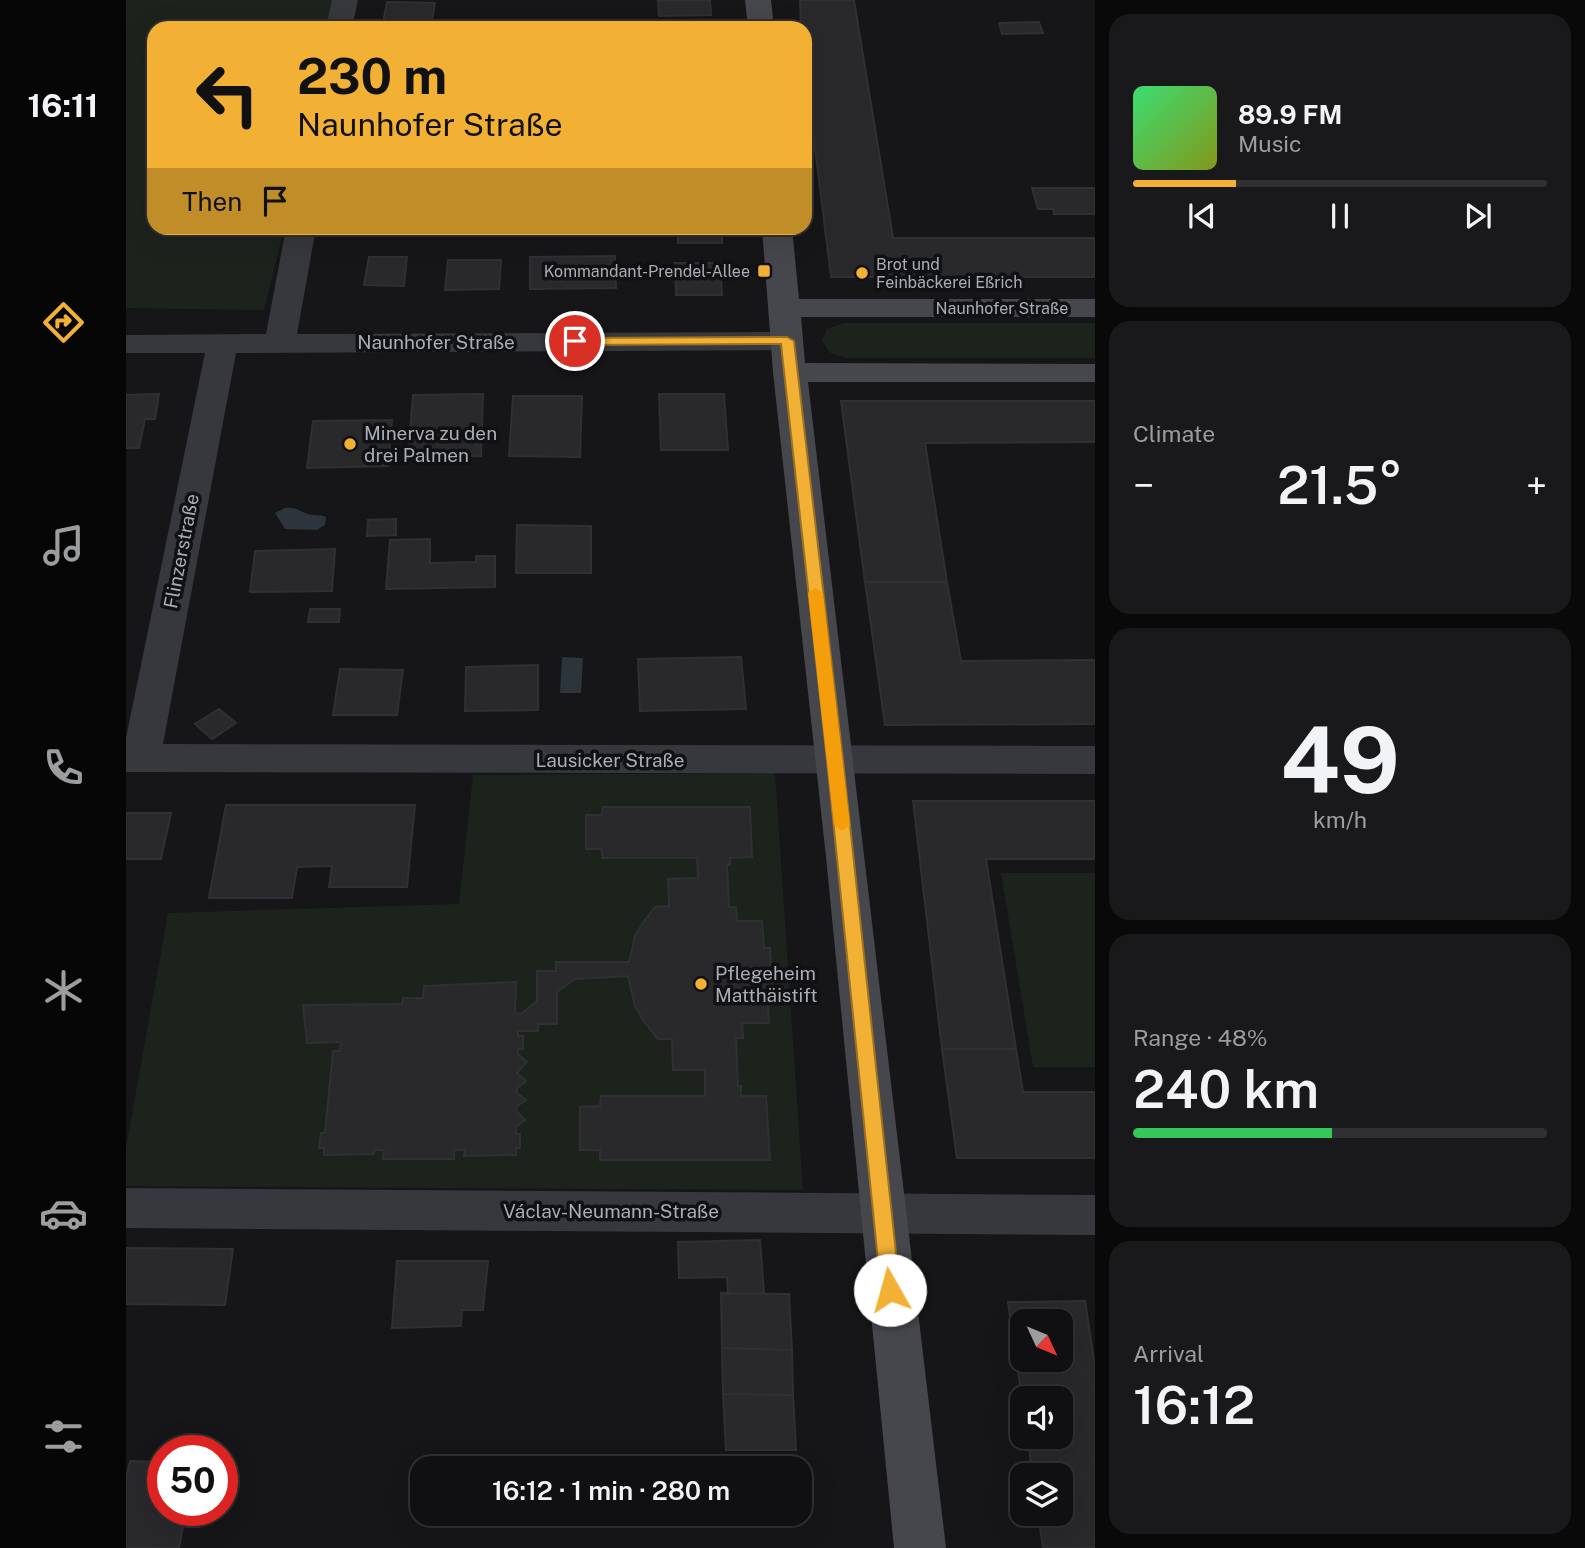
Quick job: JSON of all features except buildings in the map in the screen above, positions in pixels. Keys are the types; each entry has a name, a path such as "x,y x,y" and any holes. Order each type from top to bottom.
{"main road":[{"path":"758,0 760,21"},
{"path":"778,235 788,356 835,760 881,1213 920,1548"},
{"name":"Naunhofer Straße","path":"784,308 1095,308"},
{"name":"Naunhofer Straße","path":"788,356 1095,373"}],"street":[{"path":"340,21 345,0"},
{"path":"280,342 300,235"},
{"name":"Naunhofer Straße","path":"126,344 280,342 788,356"},
{"name":"Flinzerstraße","path":"134,758 222,344"},
{"name":"Lausicker Straße","path":"134,758 1095,760"},
{"name":"Václav-Neumann-Straße","path":"126,1208 1095,1215"}],"shaded area":[{"path":"126,0 341,0 336,21 147,21 147,235 282,235 264,310 126,308"},
{"path":"844,323 1095,323 1095,358 847,358 830,353 822,341 827,329"},
{"path":"285,508 326,517 325,525 317,530 285,529 275,513"},
{"path":"562,657 583,658 581,693 560,693"},
{"path":"775,773 803,1190 126,1186 126,1148 168,913 459,904 473,775"},
{"path":"1001,873 1095,873 1095,1067 1033,1067"}],"slow traffic":[{"path":"815,593 842,825"}],"place":[{"name":"Kommandant-Prendel-Allee","path":"764,271"},
{"name":"Brot und Feinbäckerei Eßrich","path":"862,273"},
{"name":"Minerva zu den drei Palmen","path":"350,444"},
{"name":"Pflegeheim Matthäistift","path":"701,984"}],"route":[{"path":"575,341 787,341 835,760 890,1290"}]}
